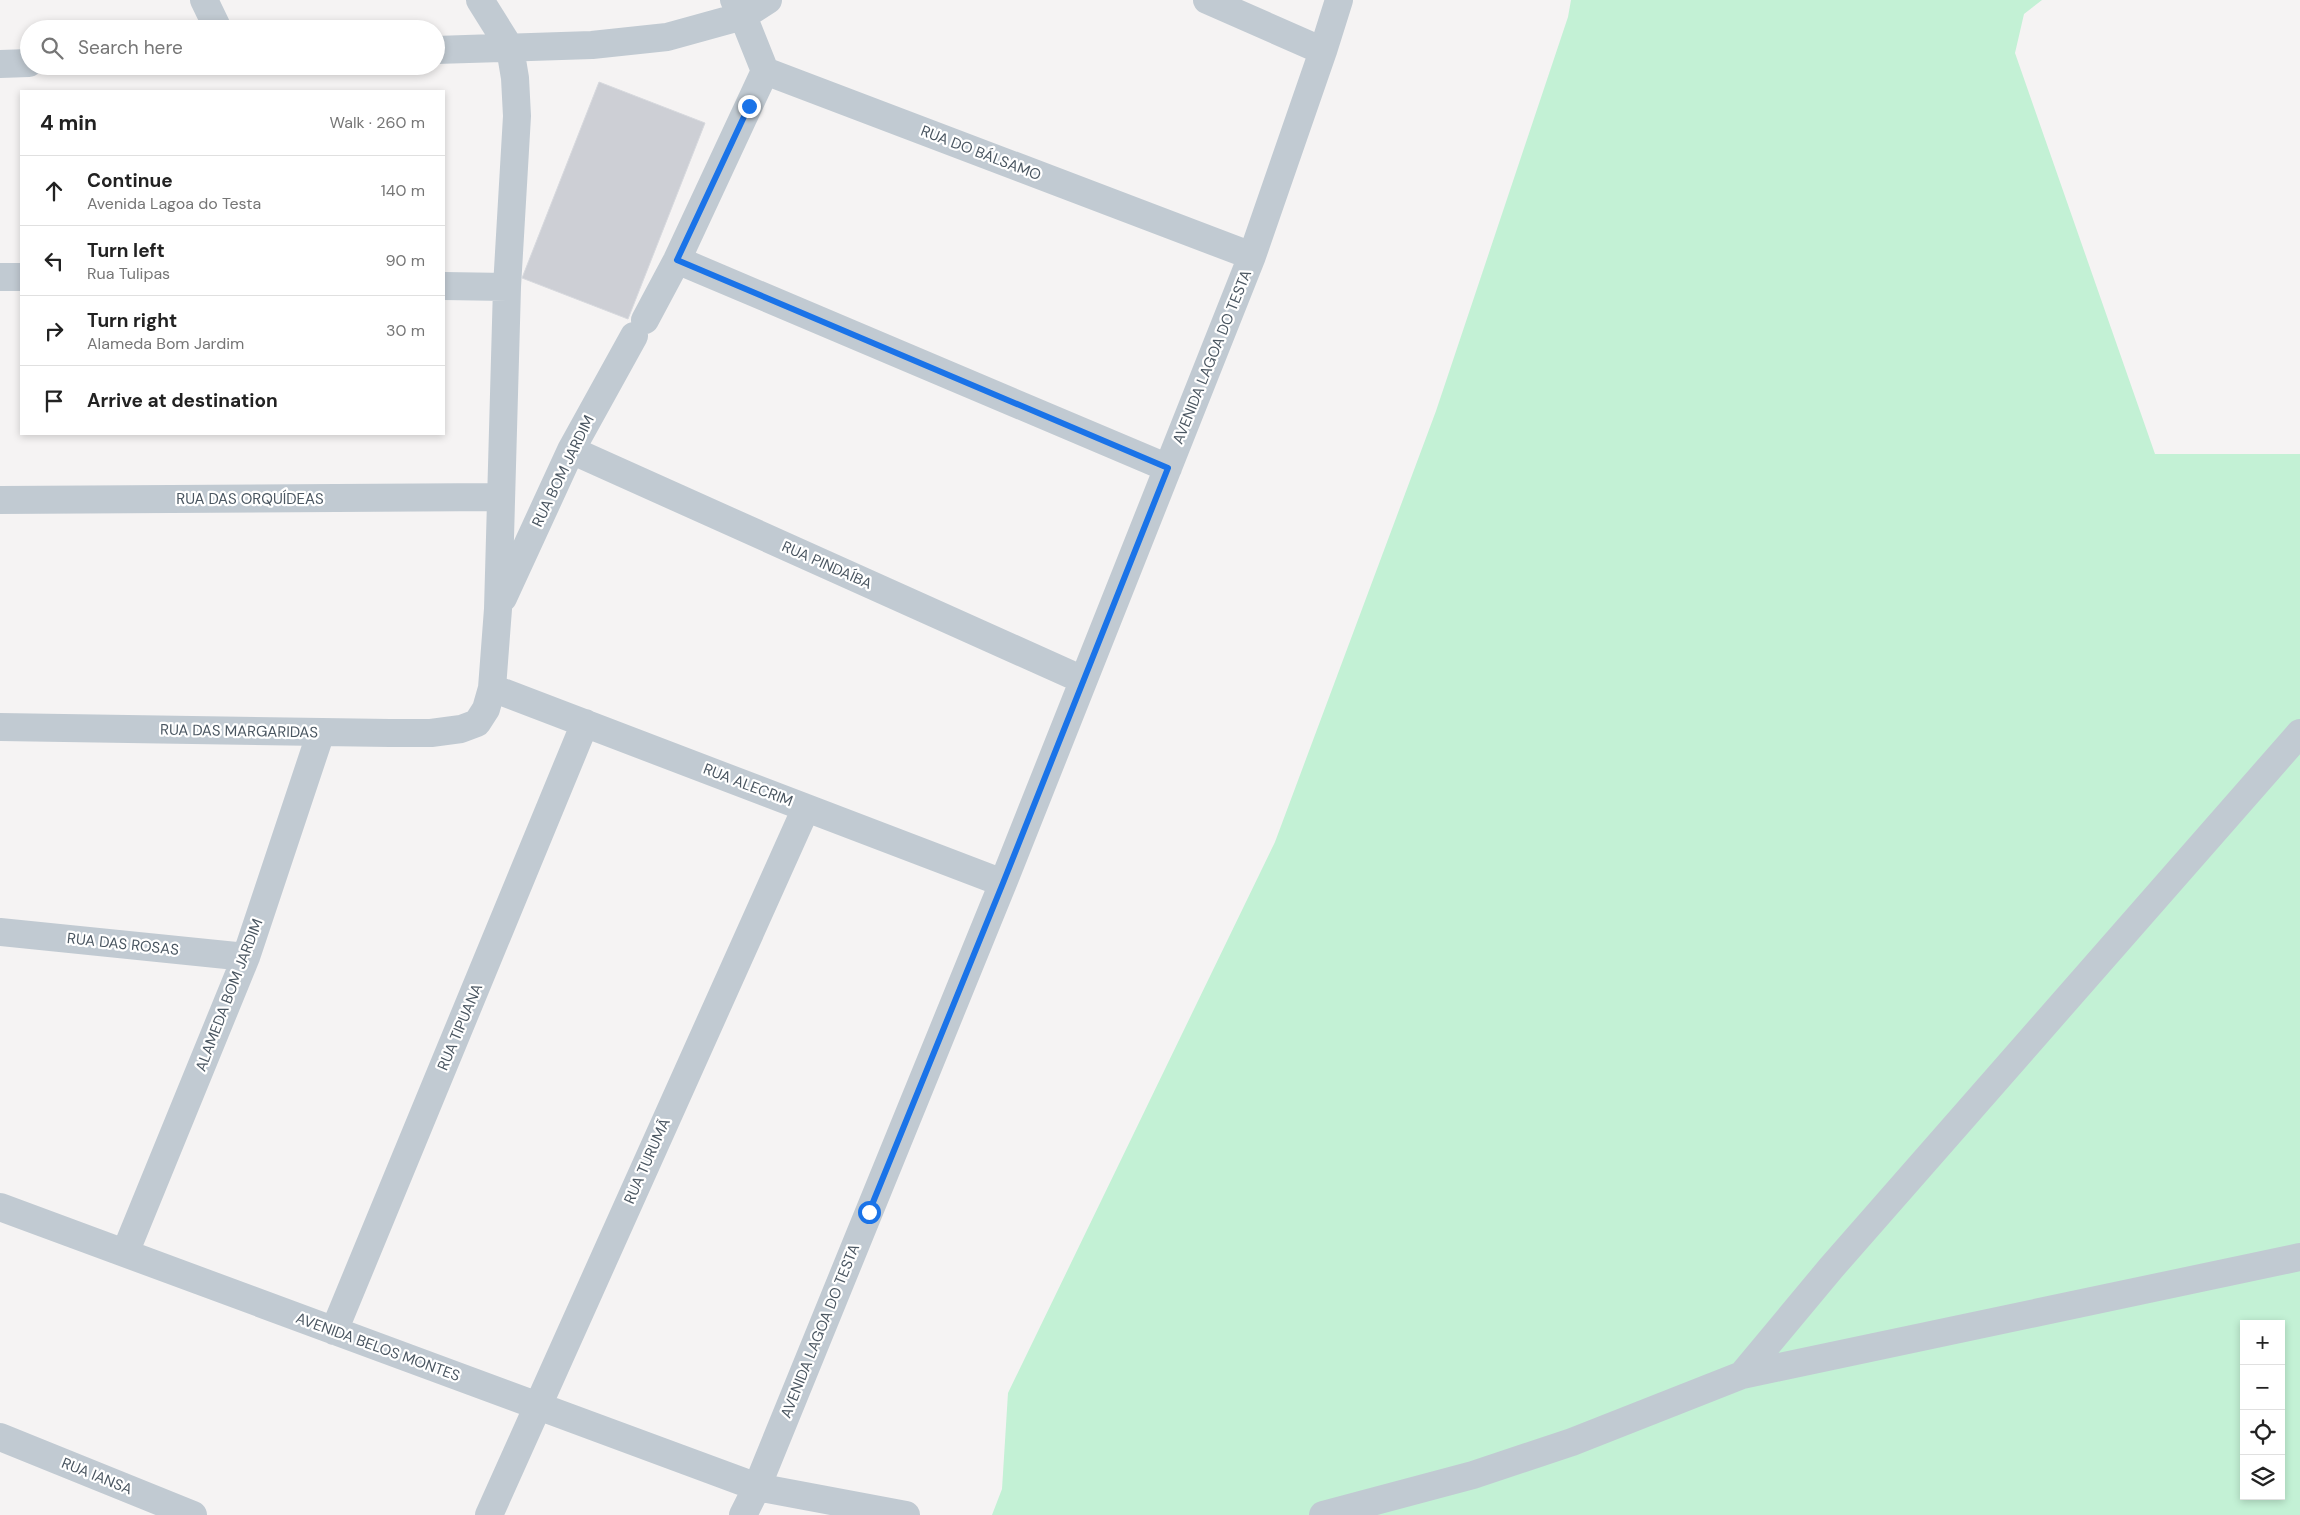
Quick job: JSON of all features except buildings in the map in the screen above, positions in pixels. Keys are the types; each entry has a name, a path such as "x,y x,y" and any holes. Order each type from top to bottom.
{"street":[{"path":"204,0 214,20"},
{"path":"480,0 510,48 515,78 517,116 507,287 498,609 492,688"},
{"path":"445,50 592,45 667,37 738,8 768,0"},
{"path":"1207,0 1324,51"},
{"name":"AVENIDA LAGOA DO TESTA","path":"743,1515 757,1487 1003,883 1252,256 1324,51 1339,0"},
{"path":"738,8 765,71 677,260 1168,468"},
{"path":"0,64 20,63"},
{"name":"RUA DO BÁLSAMO","path":"765,71 1252,256"},
{"name":"RUA BOM JARDIM","path":"498,609 570,450 677,260"},
{"path":"0,277 20,277"},
{"path":"445,286 507,287"},
{"name":"RUA PINDAÍBA","path":"570,450 1083,680"},
{"name":"RUA DAS ORQUÍDEAS","path":"0,500 500,497"},
{"name":"RUA DAS MARGARIDAS","path":"0,727 431,733 461,729 477,723 486,709 492,688"},
{"name":"RUA ALECRIM","path":"492,688 1003,883"},
{"name":"RUA TIPUANA","path":"334,1330 585,723"},
{"name":"ALAMEDA BOM JARDIM","path":"125,1253 246,957 321,732"},
{"path":"1742,1375 1844,1253 2300,733"},
{"name":"RUA TURUMÃ","path":"489,1515 806,808"},
{"name":"RUA DAS ROSAS","path":"0,932 246,957"},
{"name":"AVENIDA BELOS MONTES","path":"0,1207 757,1487 906,1515"},
{"path":"1323,1515 1474,1475 1572,1442 1742,1375 2300,1257"},
{"name":"RUA IANSA","path":"0,1437 193,1515"}],"green space":[{"path":"1571,0 2042,0 2024,14 2015,53 2155,454 2300,454 2300,1515 992,1515 1002,1489 1008,1393 1275,842 1436,411 1568,17"}],"route":[{"path":"749,106 677,260 1168,468 1003,883 869,1212"}]}
